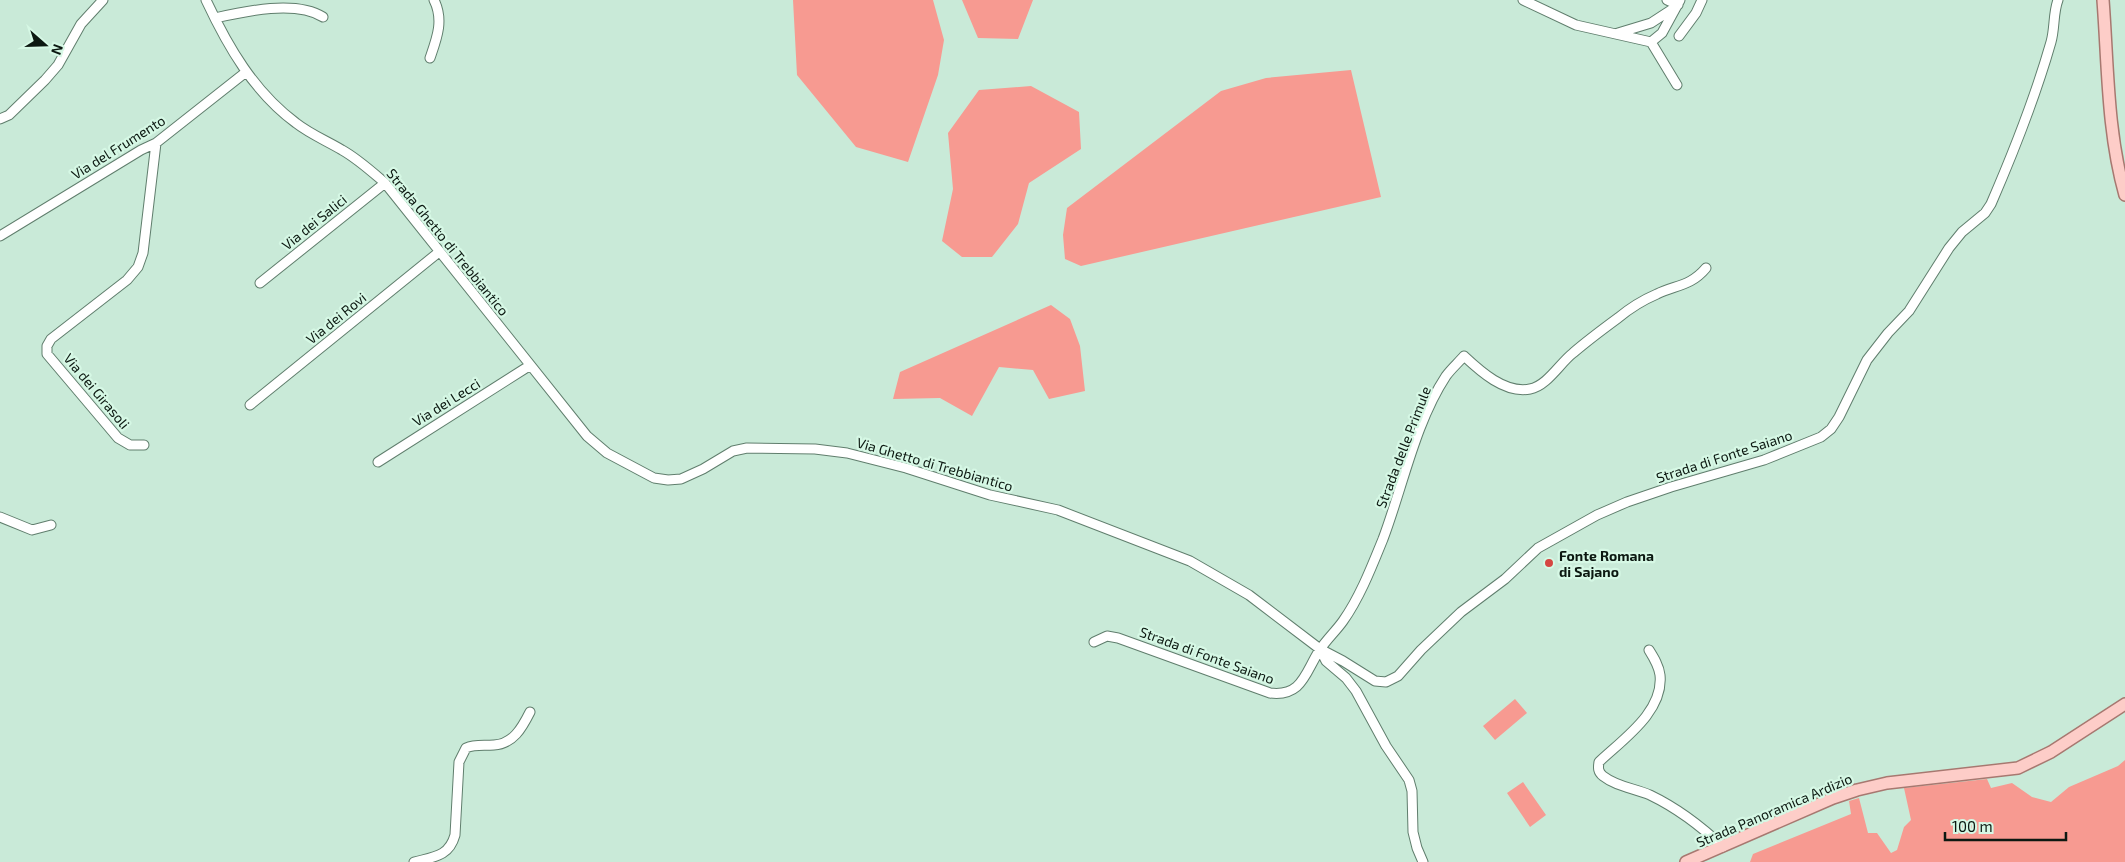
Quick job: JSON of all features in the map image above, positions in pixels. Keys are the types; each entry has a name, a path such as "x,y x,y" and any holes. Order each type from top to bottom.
{"main road":[{"path":"2103,0 2109,107 2114,144 2125,195"},
{"name":"Strada Panoramica Ardizio","path":"1686,862 1724,847 1832,798 1857,790 1888,783 2018,768 2029,764 2125,704"}],"street":[{"path":"0,119 9,115 58,65 81,24 103,0"},
{"name":"Strada Ghetto di Trebbiantico","path":"206,0 246,72 270,102 297,124 368,167 385,183 530,366"},
{"path":"430,58 440,26 434,0"},
{"path":"1522,0 1576,25 1651,42 1677,85"},
{"path":"1667,0 1679,2"},
{"path":"1679,36 1696,13 1702,0"},
{"name":"Strada di Fonte Saiano","path":"1094,642 1107,636 1118,638 1270,694 1282,695 1292,692 1301,684 1320,649 1375,681 1386,682 1398,676 1421,650 1460,612 1505,579 1538,548 1597,515 1628,502 1764,460 1821,437 1831,429 1839,417 1867,360 1908,311 1949,248 1962,232 1985,213 1991,204 2026,121 2040,80 2052,39 2058,0"},
{"path":"1615,34 1635,30 1651,23 1679,2"},
{"path":"1651,42 1662,33 1679,2"},
{"path":"215,18 261,8 300,5 316,10 323,17"},
{"name":"Via del Frumento","path":"0,236 156,142 246,72"},
{"name":"Via dei Girasoli","path":"144,446 130,444 118,438 47,354 47,346 51,339 127,280 138,267 144,253 156,142"},
{"name":"Via dei Salici","path":"260,283 385,183"},
{"name":"Via dei Rovi","path":"250,405 439,252"},
{"name":"Strada delle Primule","path":"1320,649 1343,621 1353,605 1383,538 1418,438 1437,392 1447,374 1464,356 1478,370 1508,387 1522,390 1532,389 1540,384 1571,354 1641,301 1659,292 1691,282 1706,268"},
{"name":"Via Ghetto di Trebbiantico","path":"530,366 587,436 607,453 654,478 680,479 703,469 733,451 747,448 815,449 847,453 906,468 990,495 1058,510 1190,561 1249,595 1320,649"},
{"name":"Via dei Lecci","path":"378,462 530,366"},
{"path":"0,517 32,530 51,525"},
{"path":"1320,649 1326,661 1346,678 1356,692 1386,746 1409,780 1412,791 1413,832 1417,848 1424,862"},
{"path":"1650,650 1658,665 1660,676 1655,703 1642,722 1599,762 1598,769 1601,775 1616,785 1647,794 1664,803 1705,830 1724,847"},
{"path":"414,862 440,855 452,845 455,835 459,762 466,748 504,744 521,729 530,712"}],"shaded area":[{"path":"793,0 933,0 944,40 938,75 908,162 856,147 797,75"},
{"path":"962,0 1033,0 1018,39 978,38"},
{"path":"1351,70 1381,197 1081,266 1065,259 1063,235 1067,208 1221,91 1266,78"},
{"path":"1031,86 1079,112 1081,149 1029,183 1018,224 992,257 962,257 942,241 953,189 948,133 979,90"},
{"path":"1051,305 1070,319 1080,346 1085,391 1049,399 1033,370 999,367 972,416 940,398 893,399 900,372"},
{"path":"1515,699 1527,713 1495,740 1483,726"},
{"path":"2125,760 2125,862 1750,862 1753,854 1851,814 1849,801 1859,798 1868,833 1877,833 1891,853 1897,850 1904,827 1911,820 1904,788 1987,779 1991,788 2012,783 2032,797 2051,802 2069,787 2118,766"},
{"path":"1523,782 1546,815 1530,827 1507,793"}],"place":[{"name":"Fonte Romana di Sajano","path":"1549,563"}]}
